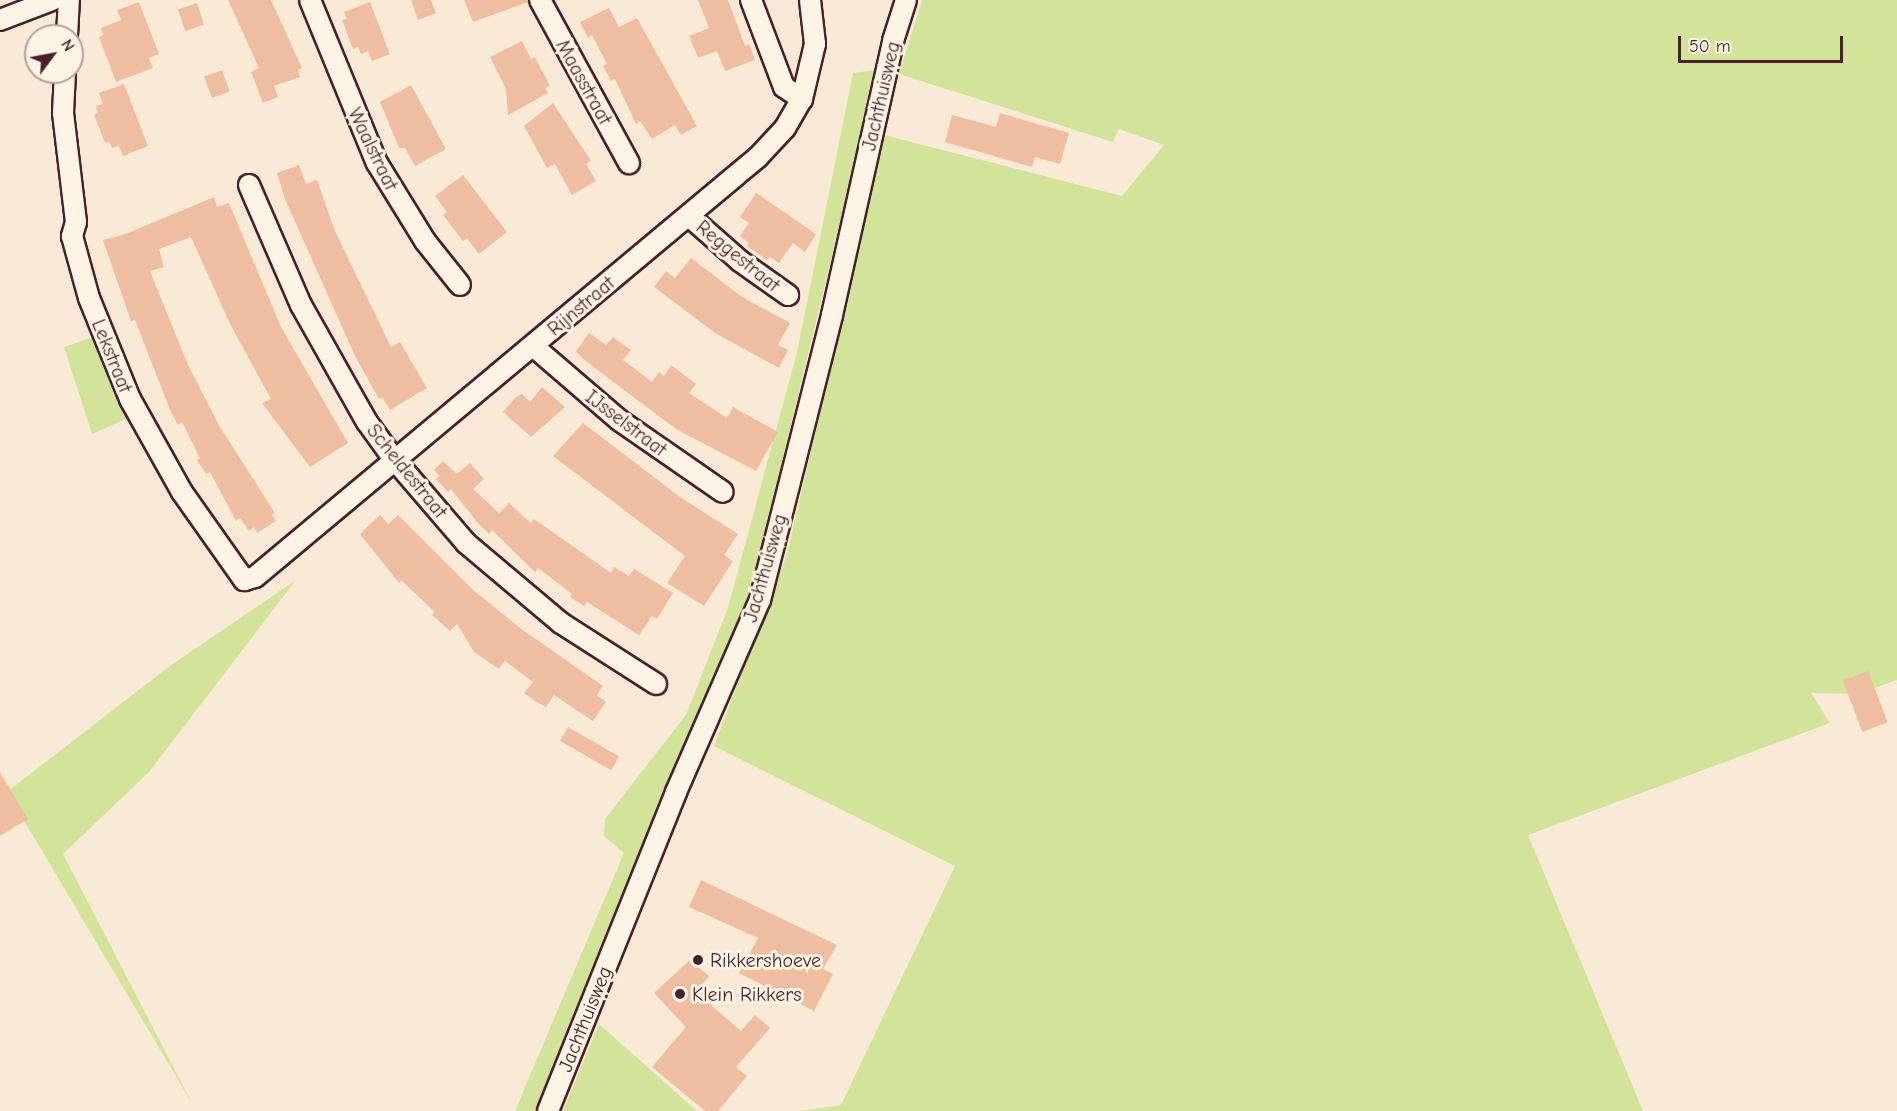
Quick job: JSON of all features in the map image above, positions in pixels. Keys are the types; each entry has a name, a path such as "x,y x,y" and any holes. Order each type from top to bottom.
{"street":[{"path":"0,20 52,0"},
{"path":"68,24 69,0"},
{"name":"Waalstraat","path":"310,0 377,163 425,241 460,285"},
{"name":"Maasstraat","path":"540,0 629,163"},
{"path":"751,0 784,87 802,99"},
{"name":"Rijnstraat","path":"269,565 393,458 534,346 689,216 758,156 785,128 802,99 815,44 810,0"},
{"name":"Jachthuisweg","path":"549,1111 676,792 760,600 832,315 893,41 906,0"},
{"name":"Lekstraat","path":"64,84 63,112 76,222 72,236 89,298 130,399 182,492 236,573 244,580 255,577 269,565"},
{"name":"Scheldestraat","path":"249,185 300,305 368,422 393,458 466,543 561,623 656,684"},
{"name":"Reggestraat","path":"689,216 740,261 788,295"},
{"name":"IJsselstraat","path":"534,346 619,420 723,492"}],"green space":[{"path":"922,0 1897,0 1897,680 1858,694 1811,693 1830,723 1528,835 1643,1111 800,1111 841,1105 955,866 714,746 787,554 884,135 1122,196 1164,145 1119,129 1113,142 899,74"},
{"path":"877,70 750,594 536,1111 515,1111 624,853 604,836 605,819 686,715 728,608 797,352 853,73"},
{"path":"93,337 130,417 92,434 64,347"},
{"path":"296,580 149,772 63,854 193,1105 7,792 167,668"},
{"path":"599,1024 697,1111 563,1111"}],"building":[{"path":"228,0 271,0 302,68 298,70 300,77 274,86 278,97 263,103 251,72 259,68"},
{"path":"411,0 431,0 436,13 418,20"},
{"path":"464,0 527,0 528,2 473,22"},
{"path":"698,0 728,0 745,46 749,44 755,60 725,71 717,51 698,58 689,36 709,28"},
{"path":"139,2 159,54 149,58 153,68 116,82 99,37 103,35 101,28 121,20 117,10"},
{"path":"370,2 390,54 372,61 368,51 361,54 358,47 353,49 342,20 347,19 344,12"},
{"path":"197,3 204,25 185,31 178,9"},
{"path":"609,8 619,27 637,18 697,126 681,135 675,125 652,139 640,121 636,124 615,79 611,81 603,66 607,64 592,35 588,38 580,22"},
{"path":"522,41 531,59 535,57 550,86 545,88 548,93 508,115 506,89 490,57"},
{"path":"222,70 230,92 212,98 204,76"},
{"path":"124,84 148,146 123,156 119,146 112,148 109,142 105,143 94,115 98,113 96,106 103,104 99,93"},
{"path":"411,85 446,149 415,166 405,148 399,148 380,102"},
{"path":"553,103 591,161 586,164 596,181 572,195 555,164 547,168 524,126"},
{"path":"1000,113 1069,133 1060,164 1035,157 1032,167 945,142 952,115 996,127"},
{"path":"299,165 306,184 317,180 335,231 391,347 400,342 427,388 390,410 382,397 379,399 355,356 285,199 277,173"},
{"path":"463,175 507,232 479,254 467,238 463,241 443,215 447,212 435,196"},
{"path":"756,193 816,234 805,252 793,243 779,263 770,257 767,260 747,246 749,243 740,236 749,223 740,217"},
{"path":"214,197 217,207 229,203 281,327 348,443 310,467 262,403 271,399 230,324 191,237 159,249 164,267 150,271 188,365 220,427 275,513 272,515 276,521 257,533 254,527 249,531 240,518 236,521 210,472 206,474 197,460 200,458 182,422 178,425 170,410 135,320 131,321 103,240 123,235"},
{"path":"691,258 742,297 790,323 778,345 788,350 779,368 715,333 654,287 666,271 675,278"},
{"path":"589,333 606,345 613,337 631,350 623,360 652,382 659,372 664,376 671,365 696,384 689,393 727,418 733,407 778,432 756,471 676,429 583,359 576,351"},
{"path":"542,387 565,407 531,437 503,412 516,397 522,394 530,402"},
{"path":"583,423 680,497 738,534 724,555 733,561 704,606 667,583 685,556 553,456"},
{"path":"443,461 457,474 470,463 484,479 473,489 499,513 509,503 531,523 534,519 611,573 614,567 629,576 634,569 673,593 657,619 652,616 639,635 587,602 584,606 570,597 572,594 538,568 535,572 492,530 489,534 451,489 448,492 436,479 440,476 434,470"},
{"path":"380,515 388,524 398,515 472,589 520,628 603,686 597,695 606,702 593,721 554,695 546,707 535,701 524,693 533,682 505,661 499,669 474,652 457,624 450,631 432,615 435,612 402,581 399,583 360,534"},
{"path":"1868,671 1888,722 1863,732 1843,681"},
{"path":"568,727 619,756 611,770 560,741"},
{"path":"0,772 28,819 0,836"},
{"path":"701,880 837,945 823,969 833,974 814,1011 739,973 758,938 689,907"},
{"path":"690,960 709,976 699,989 706,996 703,998 741,1031 755,1015 770,1028 736,1067 747,1076 718,1111 705,1111 652,1067 686,1027 654,993"}],"place":[{"name":"Rikkershoeve","path":"698,960"},
{"name":"Klein Rikkers","path":"680,994"}]}
